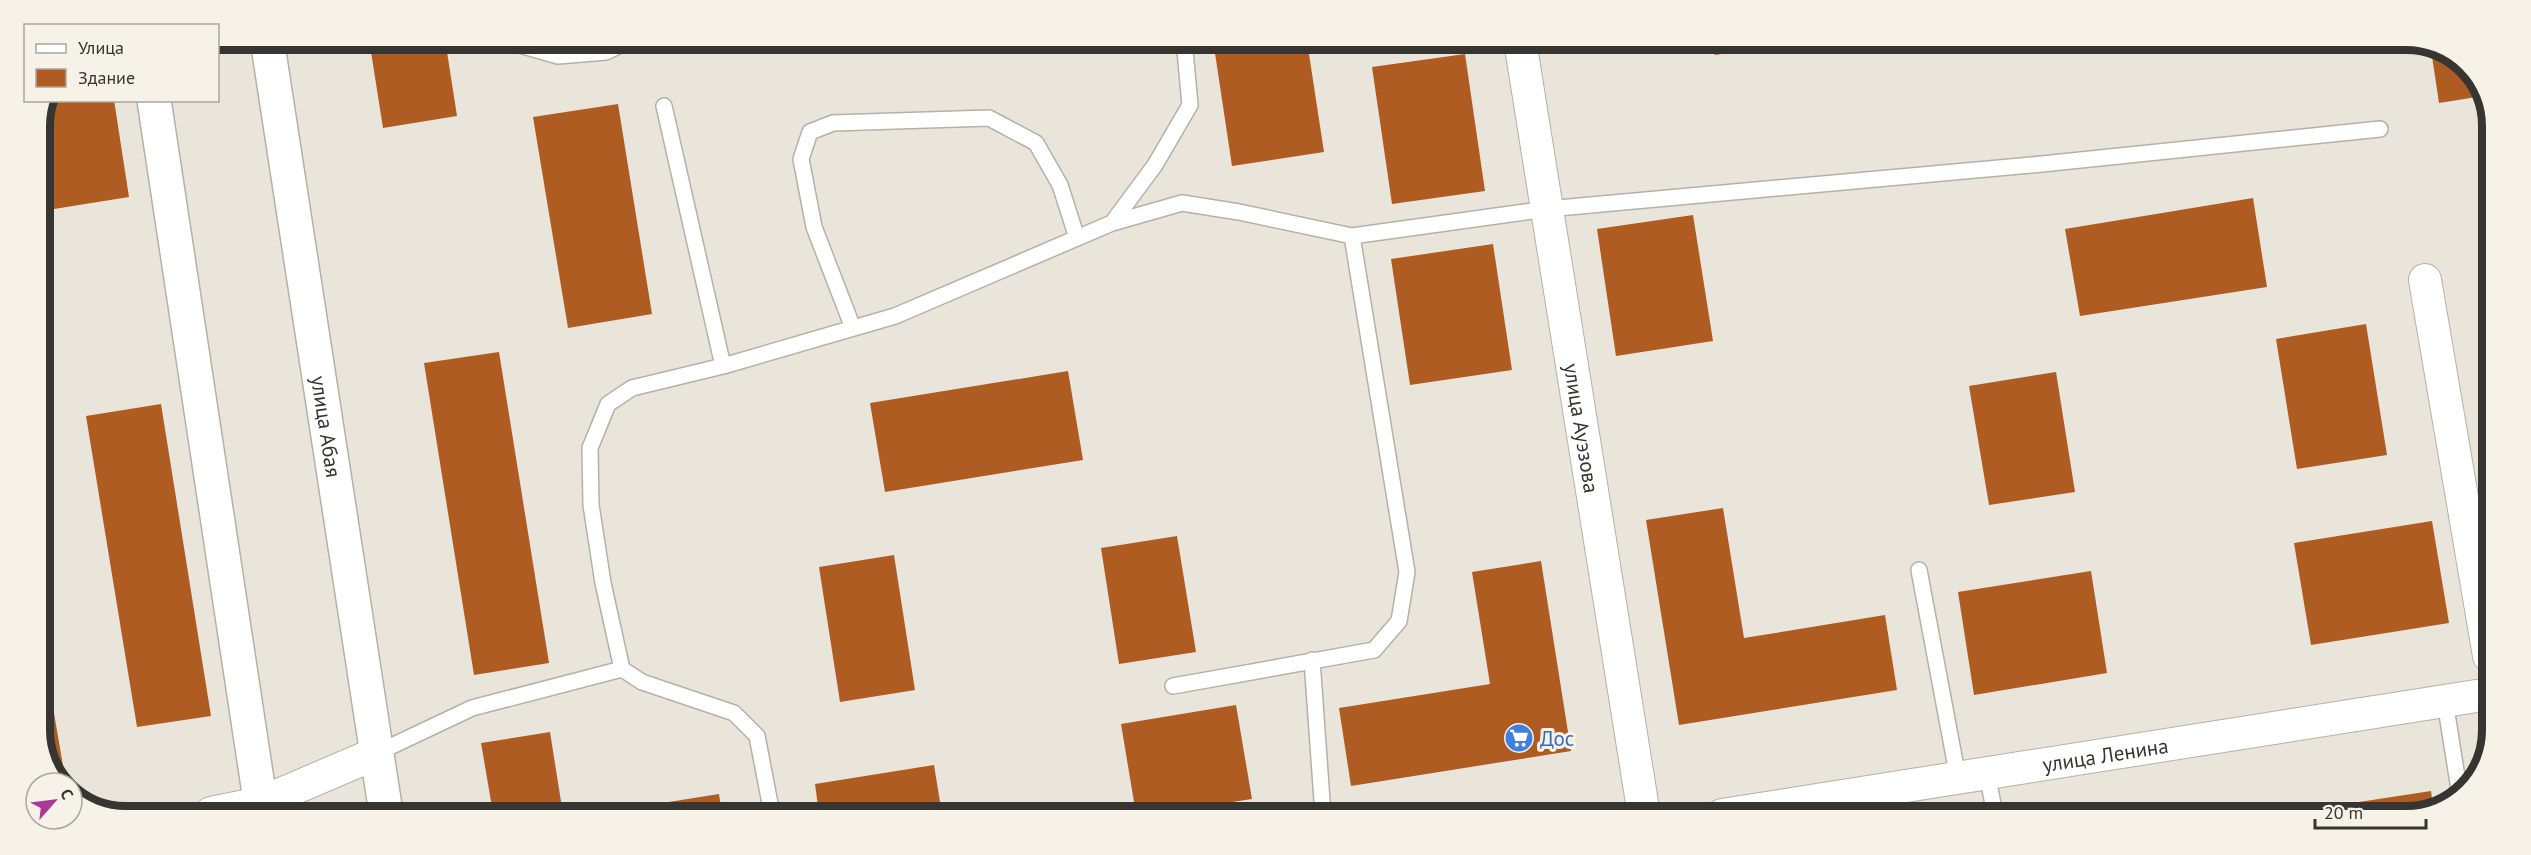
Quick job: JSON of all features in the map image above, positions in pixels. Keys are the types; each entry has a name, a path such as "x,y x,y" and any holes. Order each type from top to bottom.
{"street":[{"name":"улица Абая","path":"269,50 385,806"},
{"name":"улица Ауэзова","path":"1521,50 1643,806"},
{"path":"154,102 261,806"},
{"path":"2425,280 2482,614"},
{"name":"улица Ленина","path":"1780,806 2482,695"},
{"path":"265,806 377,753"}],"lane":[{"path":"537,50 558,56 610,50"},
{"path":"1112,223 1155,165 1190,105 1185,50"},
{"path":"664,106 723,366"},
{"path":"853,328 814,226 801,159 810,132 833,123 989,118 1036,143 1060,186 1077,238"},
{"path":"770,806 757,736 734,713 642,682 622,669 599,561 591,505 590,448 608,404 632,388 723,366 895,316 1112,223 1182,203 1239,212 1352,236 1547,208 2042,164 2380,129"},
{"path":"1173,686 1374,650 1399,621 1407,572 1352,236"},
{"path":"1919,570 1972,776 1990,806"},
{"path":"1312,660 1322,806"},
{"path":"377,753 472,708 622,669"},
{"path":"2445,701 2458,784"}],"building":[{"path":"371,50 447,50 457,116 383,128"},
{"path":"1215,50 1308,50 1324,152 1232,166"},
{"path":"1714,50 1744,50 1715,55"},
{"path":"1465,54 1485,191 1392,204 1372,67"},
{"path":"2432,54 2456,68 2466,79 2475,97 2439,103"},
{"path":"53,102 114,102 129,197 54,209 49,178 49,125"},
{"path":"618,104 652,314 568,328 533,117"},
{"path":"2253,198 2267,287 2080,316 2065,229"},
{"path":"1693,215 1713,341 1616,356 1597,229"},
{"path":"1493,244 1512,370 1410,385 1391,259"},
{"path":"2366,324 2387,455 2297,469 2276,339"},
{"path":"499,352 549,663 474,675 424,363"},
{"path":"1068,371 1083,460 885,492 870,403"},
{"path":"2056,372 2075,492 1989,505 1969,386"},
{"path":"161,404 211,716 137,727 86,416"},
{"path":"1723,508 1744,638 1885,615 1897,690 1679,725 1646,520"},
{"path":"2432,521 2449,623 2311,645 2294,543"},
{"path":"1177,536 1196,652 1119,664 1101,548"},
{"path":"894,555 915,690 840,702 819,567"},
{"path":"1541,561 1571,751 1351,786 1339,708 1490,684 1472,572"},
{"path":"2091,571 2107,673 1974,695 1958,592"},
{"path":"1236,705 1252,799 1207,806 1135,806 1121,724"},
{"path":"54,713 64,771 61,771 55,759 50,735 50,714"},
{"path":"550,732 562,806 492,806 481,743"},
{"path":"934,765 941,806 818,806 815,784"},
{"path":"2431,791 2432,800 2406,806 2360,806 2359,802"},
{"path":"719,794 721,806 644,806"}],"place":[{"name":"Дос","path":"1519,738"}]}
